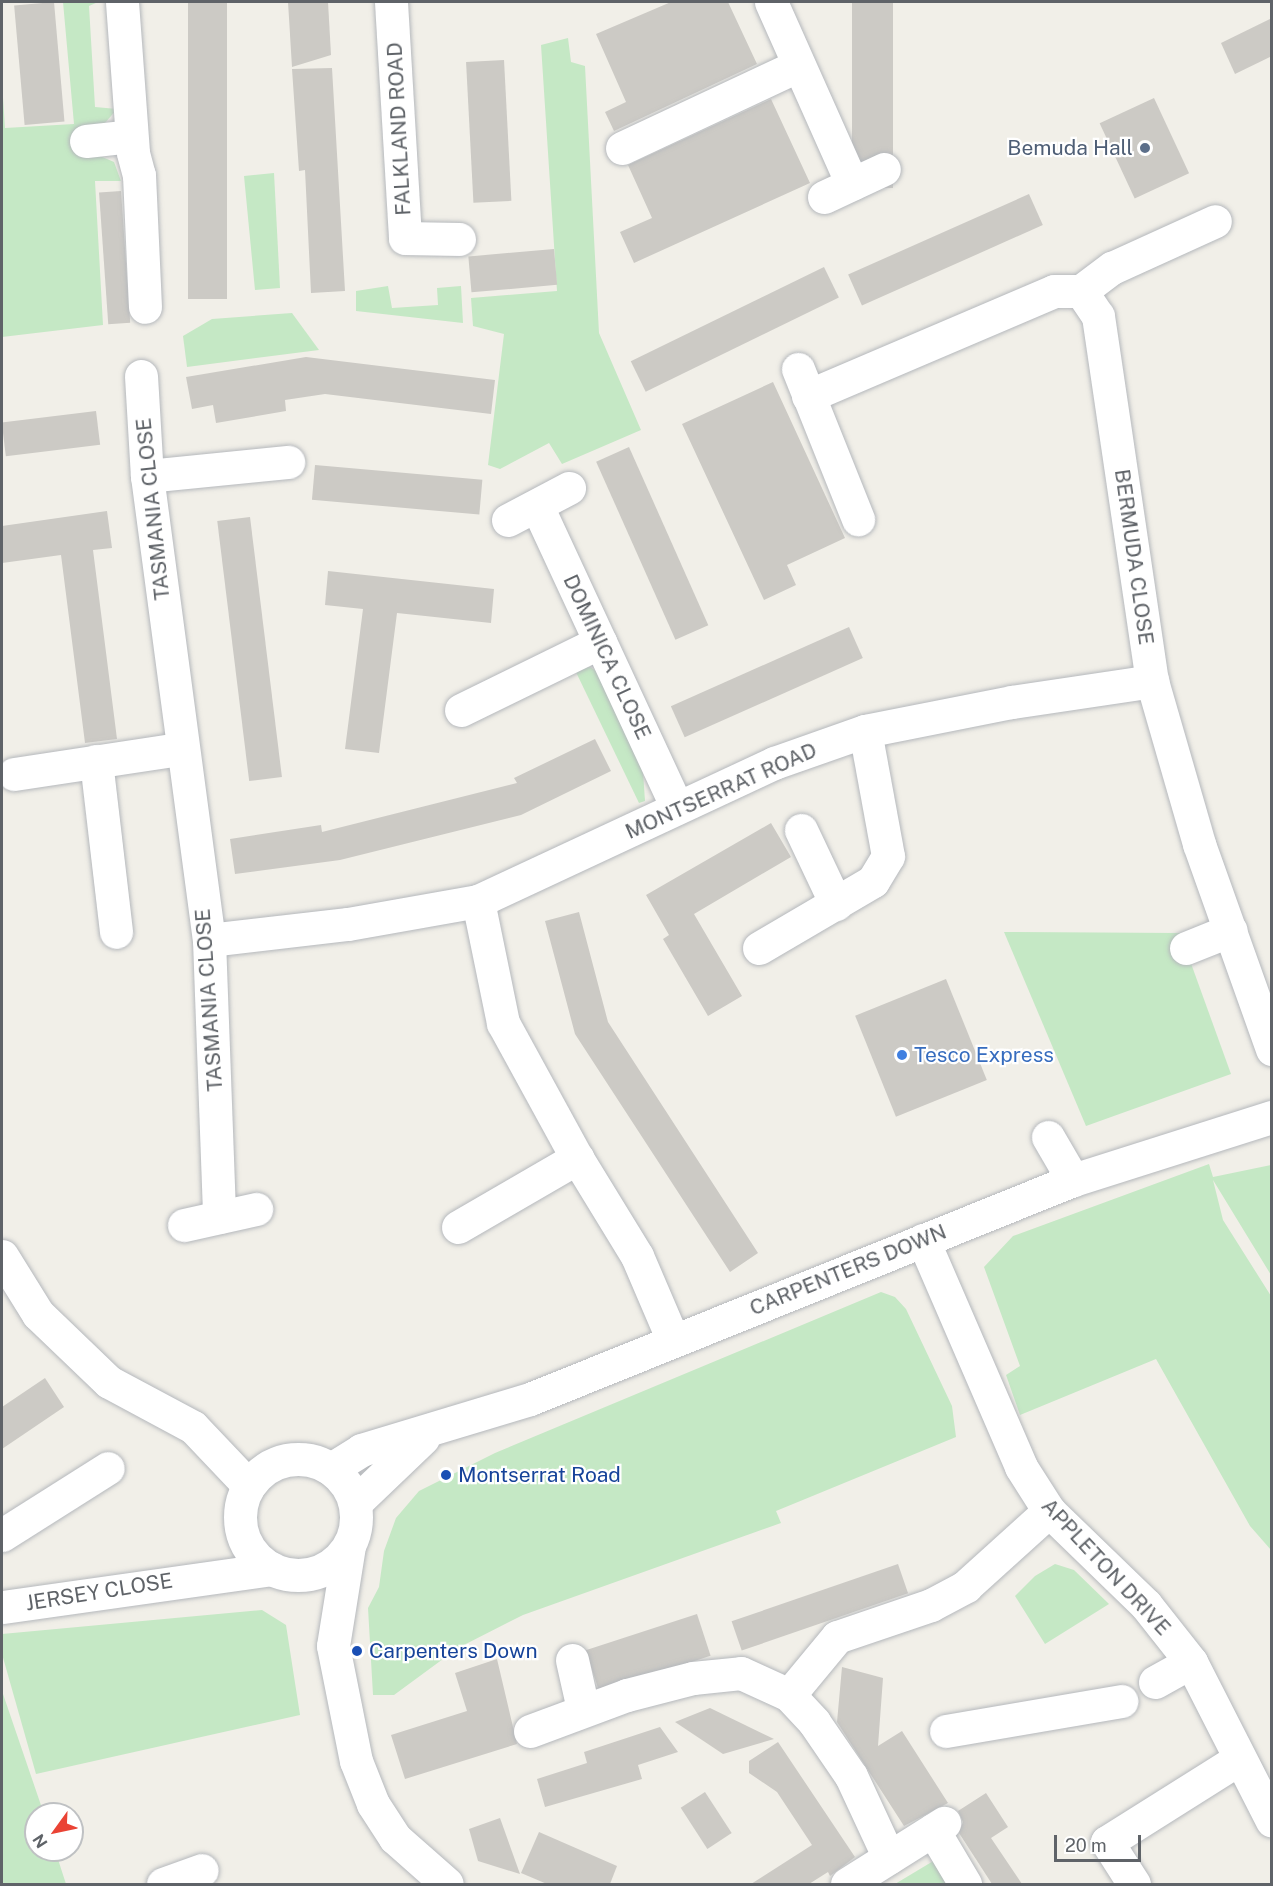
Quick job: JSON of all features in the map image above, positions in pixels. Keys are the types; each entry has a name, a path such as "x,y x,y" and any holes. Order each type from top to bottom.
{"street":[{"path":"122,2 132,144 139,175 145,307"},
{"name":"FALKLAND ROAD","path":"391,2 405,238 459,239"},
{"path":"771,2 799,65 838,190 884,169"},
{"path":"622,148 799,65"},
{"path":"86,141 132,144"},
{"path":"858,519 803,382 860,376 1054,291 1081,291 1112,268 1215,221"},
{"name":"BERMUDA CLOSE","path":"1081,291 1098,316 1152,681 1199,844 1272,1049"},
{"name":"TASMANIA CLOSE","path":"141,376 147,476 180,749 209,940 219,1217"},
{"path":"147,476 288,462"},
{"path":"508,520 569,488"},
{"name":"DOMINICA CLOSE","path":"537,506 676,807"},
{"path":"461,710 600,642"},
{"name":"MONTSERRAT ROAD","path":"209,940 348,924 478,901 774,763 865,731 1012,702 1152,681"},
{"path":"759,948 873,881 888,856 865,731"},
{"path":"14,774 180,749"},
{"path":"96,761 116,932"},
{"path":"801,830 836,904"},
{"path":"478,901 503,1023 577,1158 637,1256 673,1340"},
{"path":"1186,948 1231,930"},
{"name":"CARPENTERS DOWN","path":"331,1469 361,1450 429,1433 530,1399 1073,1180 1272,1117"},
{"path":"1048,1137 1073,1180"},
{"path":"458,1227 577,1158"},
{"path":"184,1225 256,1209"},
{"name":"APPLETON DRIVE","path":"923,1240 1021,1467 1049,1511 1146,1605 1191,1662 1254,1771 1272,1821"},
{"path":"2,1256 38,1314 109,1382 193,1427 249,1486"},
{"path":"355,1503 374,1480 429,1433"},
{"path":"202,1438 284,1460 304,1459 331,1469 345,1483 355,1503 356,1523 349,1546 335,1620 333,1646 343,1712 373,1804 395,1838 447,1884"},
{"path":"284,1460 263,1471 249,1486 241,1506 241,1526 256,1557 272,1569 306,1575 336,1562 349,1546"},
{"path":"2,1535 108,1468"},
{"path":"789,1695 837,1637 931,1605 966,1586 1049,1511"},
{"name":"JERSEY CLOSE","path":"196,1577 241,1526"},
{"name":"JERSEY CLOSE","path":"2,1607 196,1577 272,1569"},
{"path":"306,1575 335,1620"},
{"path":"572,1660 583,1709"},
{"path":"1155,1682 1191,1662"},
{"path":"530,1731 583,1709 693,1678 741,1673 789,1695 850,1776 889,1858"},
{"path":"946,1731 1121,1701"},
{"path":"1134,1884 1107,1842 1254,1771"},
{"path":"848,1884 939,1826 965,1884"},
{"path":"163,1884 201,1870"}],"green space":[{"path":"63,2 98,2 89,6 95,107 117,109 105,123 100,156 114,162 121,181 95,181 103,325 2,337 2,82 5,128 74,124"},
{"path":"568,38 571,62 585,66 599,333 641,430 562,464 549,443 500,469 488,465 504,334 473,326 471,298 557,291 541,45"},
{"path":"274,173 280,288 255,290 244,176"},
{"path":"388,286 392,308 438,305 437,288 461,286 463,323 356,311 356,291"},
{"path":"292,313 319,350 187,367 183,336 212,319"},
{"path":"590,667 599,673 643,772 645,801 639,803 574,668"},
{"path":"1004,932 1180,933 1231,1074 1086,1126"},
{"path":"1209,1164 1213,1177 1271,1165 1271,1275 1213,1180 1223,1220 1271,1296 1271,1550 1250,1526 1156,1359 1020,1415 1006,1375 1020,1366 984,1267 1013,1236"},
{"path":"881,1292 895,1297 906,1309 952,1406 956,1437 776,1511 781,1523 523,1615 458,1648 394,1695 373,1695 368,1608 379,1587 384,1551 396,1518 419,1491 495,1453"},
{"path":"1055,1564 1074,1570 1109,1604 1045,1644 1015,1596 1035,1576"},
{"path":"262,1610 286,1625 300,1715 36,1774 2,1654 2,1634"},
{"path":"2,1691 40,1802 24,1802 24,1862 59,1862 66,1884 2,1884"},
{"path":"940,1857 957,1884 895,1884"}],"building":[{"path":"54,2 64,122 25,125 14,5"},
{"path":"188,2 227,2 227,299 188,299"},
{"path":"288,2 328,2 331,55 292,67"},
{"path":"671,2 728,2 757,64 614,131 605,112 626,102 596,34"},
{"path":"852,2 893,2 893,188 852,188"},
{"path":"1272,18 1272,56 1235,74 1221,43"},
{"path":"504,60 511,201 473,203 466,62"},
{"path":"332,68 345,291 311,293 305,170 299,171 292,69"},
{"name":"Bemuda Hall","path":"1154,98 1189,173 1135,199 1100,123"},
{"path":"771,99 810,183 634,263 620,232 652,218 628,165"},
{"path":"121,191 130,323 108,324 99,193"},
{"path":"1029,194 1043,225 862,306 848,275"},
{"path":"554,249 557,285 471,292 468,256"},
{"path":"824,267 839,298 646,392 631,361"},
{"path":"306,357 495,380 491,414 325,394 285,400 286,411 216,423 213,405 192,409 186,377"},
{"path":"773,382 845,538 787,565 796,585 764,600 682,424"},
{"path":"96,411 100,445 6,456 2,423"},
{"path":"629,447 708,625 675,640 596,462"},
{"path":"315,465 482,480 479,515 312,500"},
{"path":"107,511 112,548 93,550 117,739 85,743 61,555 2,563 2,526"},
{"path":"250,517 282,777 249,781 217,521"},
{"path":"328,571 494,589 491,623 397,613 379,753 345,749 363,609 325,605"},
{"path":"849,627 863,658 685,737 671,706"},
{"path":"595,739 611,771 521,815 340,860 235,874 230,839 321,825 322,832 517,783 514,778"},
{"path":"771,823 791,857 694,914 742,996 708,1016 663,939 669,935 646,895"},
{"path":"579,912 608,1022 758,1253 730,1272 575,1034 545,921"},
{"path":"946,979 987,1080 896,1117 855,1016"},
{"path":"45,1378 64,1407 2,1449 2,1407"},
{"path":"898,1564 908,1593 742,1651 732,1621"},
{"path":"697,1614 711,1656 599,1692 586,1650"},
{"path":"497,1659 517,1744 405,1779 391,1735 467,1711 455,1673"},
{"path":"842,1667 883,1678 878,1746 902,1731 948,1803 904,1826 837,1722"},
{"path":"710,1708 774,1739 723,1754 675,1722"},
{"path":"660,1727 678,1752 638,1765 642,1779 545,1807 537,1779 587,1763 584,1752"},
{"path":"778,1742 855,1857 830,1876 828,1872 809,1884 751,1884 812,1845 777,1792 749,1773 749,1761"},
{"path":"705,1792 732,1833 707,1849 681,1808"},
{"path":"986,1793 1008,1827 991,1838 1022,1884 992,1884 959,1833 963,1822 958,1811"},
{"path":"500,1818 520,1874 478,1861 469,1829"},
{"path":"539,1832 617,1866 610,1884 547,1884 521,1873"}],"place":[{"name":"Bemuda Hall","path":"1145,148"},
{"name":"Tesco Express","path":"902,1055"},
{"name":"Montserrat Road","path":"446,1475"},
{"name":"Carpenters Down","path":"357,1651"}]}
